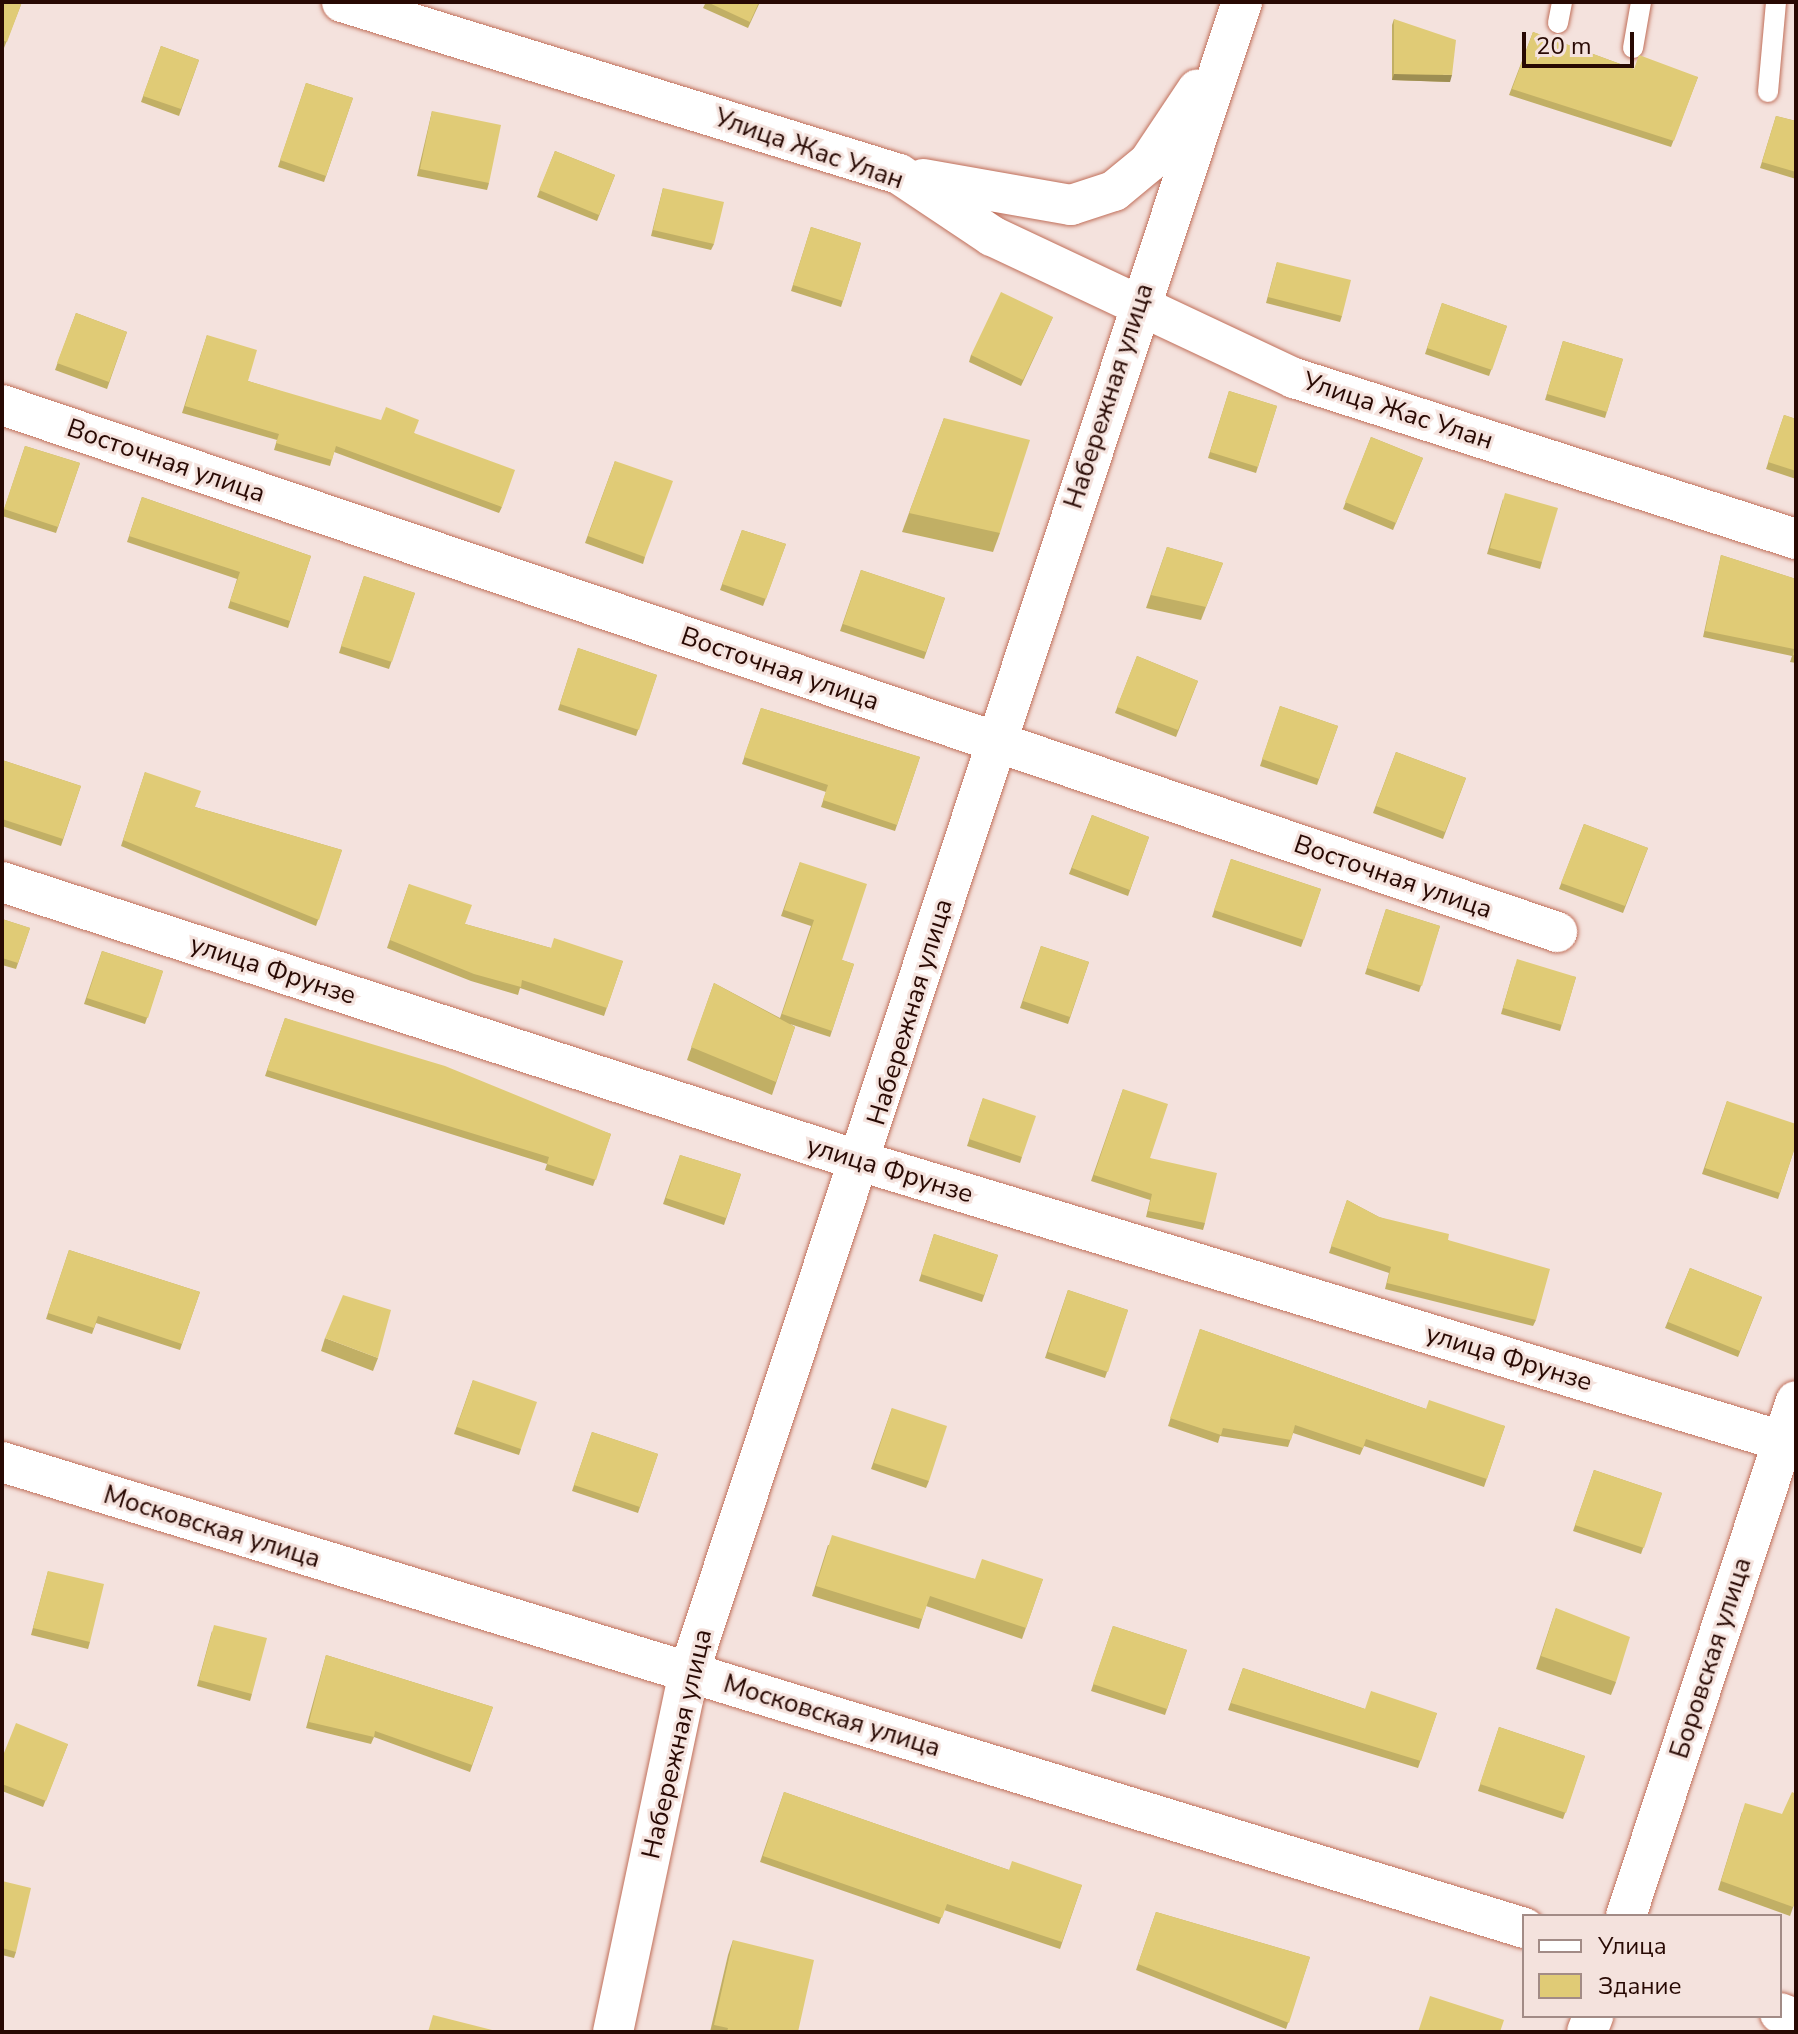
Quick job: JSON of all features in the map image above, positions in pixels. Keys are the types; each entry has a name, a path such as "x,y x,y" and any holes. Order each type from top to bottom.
{"street":[{"name":"Улица Жас Улан","path":"342,2 899,174 992,236 1294,378 1796,539"},
{"name":"Набережная улица","path":"613,2032 689,1672 863,1162 994,741 1242,2"},
{"path":"899,174 1071,205 1114,191 1149,162 1226,47"},
{"name":"Восточная улица","path":"2,405 1557,932"},
{"name":"улица Фрунзе","path":"2,882 863,1162 1782,1441"},
{"name":"Боровская улица","path":"1627,1914 1796,1401"},
{"name":"Московская улица","path":"2,1462 1522,1927"}],"lane":[{"path":"1558,23 1562,2"},
{"path":"1633,48 1641,2"},
{"path":"1768,92 1776,2"}],"building":[{"path":"2,2 22,2 7,42 2,40"},
{"path":"707,2 759,2 750,22"},
{"path":"1394,19 1456,40 1452,75 1394,74"},
{"path":"1533,32 1634,69 1639,55 1698,77 1674,141 1512,89"},
{"path":"161,46 199,60 181,109 143,96"},
{"path":"306,83 353,98 326,176 280,160"},
{"path":"432,111 501,125 489,183 420,169"},
{"path":"1776,116 1796,121 1796,172 1762,162"},
{"path":"555,151 615,175 599,215 539,190"},
{"path":"663,188 724,202 714,244 653,230"},
{"path":"811,227 861,243 843,301 793,285"},
{"path":"1277,262 1351,280 1342,316 1268,297"},
{"path":"1001,292 1053,317 1023,380 971,355"},
{"path":"1442,303 1507,326 1492,370 1427,348"},
{"path":"76,313 127,332 109,382 57,363"},
{"path":"207,335 257,350 248,381 381,420 386,407 419,420 414,433 515,470 502,507 336,446 332,460 276,443 279,434 185,406"},
{"path":"1563,341 1623,359 1607,412 1547,394"},
{"path":"1229,391 1277,406 1258,467 1210,452"},
{"path":"1784,415 1796,419 1796,471 1768,462"},
{"path":"944,418 1030,440 1000,533 909,513"},
{"path":"1371,437 1423,458 1396,523 1345,502"},
{"path":"25,446 80,463 58,527 4,509"},
{"path":"615,461 673,481 645,557 588,536"},
{"path":"1505,493 1558,508 1542,562 1490,548"},
{"path":"142,497 311,556 290,621 230,601 240,572 129,536"},
{"path":"742,530 786,544 766,599 722,584"},
{"path":"1167,547 1223,563 1206,607 1151,595"},
{"path":"1721,555 1796,579 1796,656 1793,655 1794,649 1705,631"},
{"path":"861,570 945,598 926,652 843,624"},
{"path":"364,576 415,593 392,662 341,646"},
{"path":"578,648 657,675 639,730 560,704"},
{"path":"1137,656 1198,681 1178,730 1117,707"},
{"path":"1280,706 1338,726 1319,779 1262,759"},
{"path":"761,708 920,757 897,825 823,800 828,785 744,757"},
{"path":"1396,752 1466,778 1445,832 1376,806"},
{"path":"2,760 81,786 63,839 2,819"},
{"path":"145,772 201,791 195,807 342,850 319,920 123,840"},
{"path":"1092,815 1149,837 1130,890 1072,868"},
{"path":"1584,824 1648,848 1625,906 1561,883"},
{"path":"1231,859 1321,889 1304,940 1214,910"},
{"path":"800,862 867,884 842,960 854,964 832,1031 782,1014 814,920 784,910"},
{"path":"409,884 472,905 465,924 551,948 554,938 623,961 607,1008 522,980 521,987 474,974 390,940"},
{"path":"1386,909 1440,926 1422,986 1367,968"},
{"path":"2,919 30,928 18,963 2,958"},
{"path":"1041,946 1089,962 1070,1017 1023,1001"},
{"path":"102,951 163,971 148,1018 87,998"},
{"path":"1517,959 1576,977 1562,1025 1503,1008"},
{"path":"714,983 795,1027 776,1082 691,1047"},
{"path":"285,1018 445,1066 611,1134 596,1180 547,1164 549,1157 267,1070"},
{"path":"1123,1089 1168,1104 1150,1158 1217,1173 1205,1223 1148,1211 1152,1194 1094,1175"},
{"path":"983,1098 1036,1116 1022,1157 969,1139"},
{"path":"1727,1101 1796,1124 1796,1144 1780,1193 1705,1168"},
{"path":"680,1155 741,1174 726,1218 666,1198"},
{"path":"1347,1200 1379,1217 1449,1234 1448,1240 1550,1269 1536,1320 1387,1283 1391,1267 1331,1246"},
{"path":"934,1234 998,1255 984,1295 921,1274"},
{"path":"69,1250 200,1292 182,1344 98,1316 94,1328 48,1313"},
{"path":"1690,1268 1762,1297 1740,1351 1668,1322"},
{"path":"1068,1290 1128,1310 1108,1372 1048,1352"},
{"path":"343,1295 391,1310 378,1358 325,1338"},
{"path":"1200,1329 1426,1409 1429,1400 1505,1426 1487,1479 1366,1439 1363,1448 1295,1425 1291,1440 1223,1428 1221,1435 1170,1418"},
{"path":"473,1380 537,1402 521,1449 457,1427"},
{"path":"892,1408 947,1426 929,1481 874,1463"},
{"path":"592,1432 658,1454 640,1507 574,1485"},
{"path":"1594,1470 1662,1493 1644,1548 1575,1525"},
{"path":"832,1535 975,1579 982,1559 1043,1579 1026,1628 930,1596 922,1619 816,1586"},
{"path":"48,1571 104,1584 90,1642 33,1628"},
{"path":"1556,1608 1630,1637 1616,1682 1541,1656"},
{"path":"214,1625 267,1638 252,1694 199,1680"},
{"path":"1113,1626 1187,1650 1167,1709 1093,1684"},
{"path":"326,1655 493,1707 472,1765 375,1731 374,1737 309,1722"},
{"path":"1243,1668 1365,1709 1371,1691 1437,1713 1421,1761 1231,1703"},
{"path":"16,1723 68,1744 46,1801 2,1784 2,1758"},
{"path":"1499,1727 1585,1756 1566,1813 1480,1784"},
{"path":"784,1792 1009,1870 1012,1861 1082,1885 1062,1942 947,1904 942,1918 763,1856"},
{"path":"1792,1792 1796,1794 1796,1899 1793,1907 1721,1881 1745,1803 1782,1814"},
{"path":"2,1881 31,1888 16,1952 2,1948"},
{"path":"1156,1912 1310,1957 1289,2023 1138,1964"},
{"path":"733,1940 814,1960 798,2032 727,2032 728,2028 714,2025"},
{"path":"1430,1996 1504,2020 1500,2032 1418,2032"},
{"path":"433,2015 500,2032 428,2032"}]}
